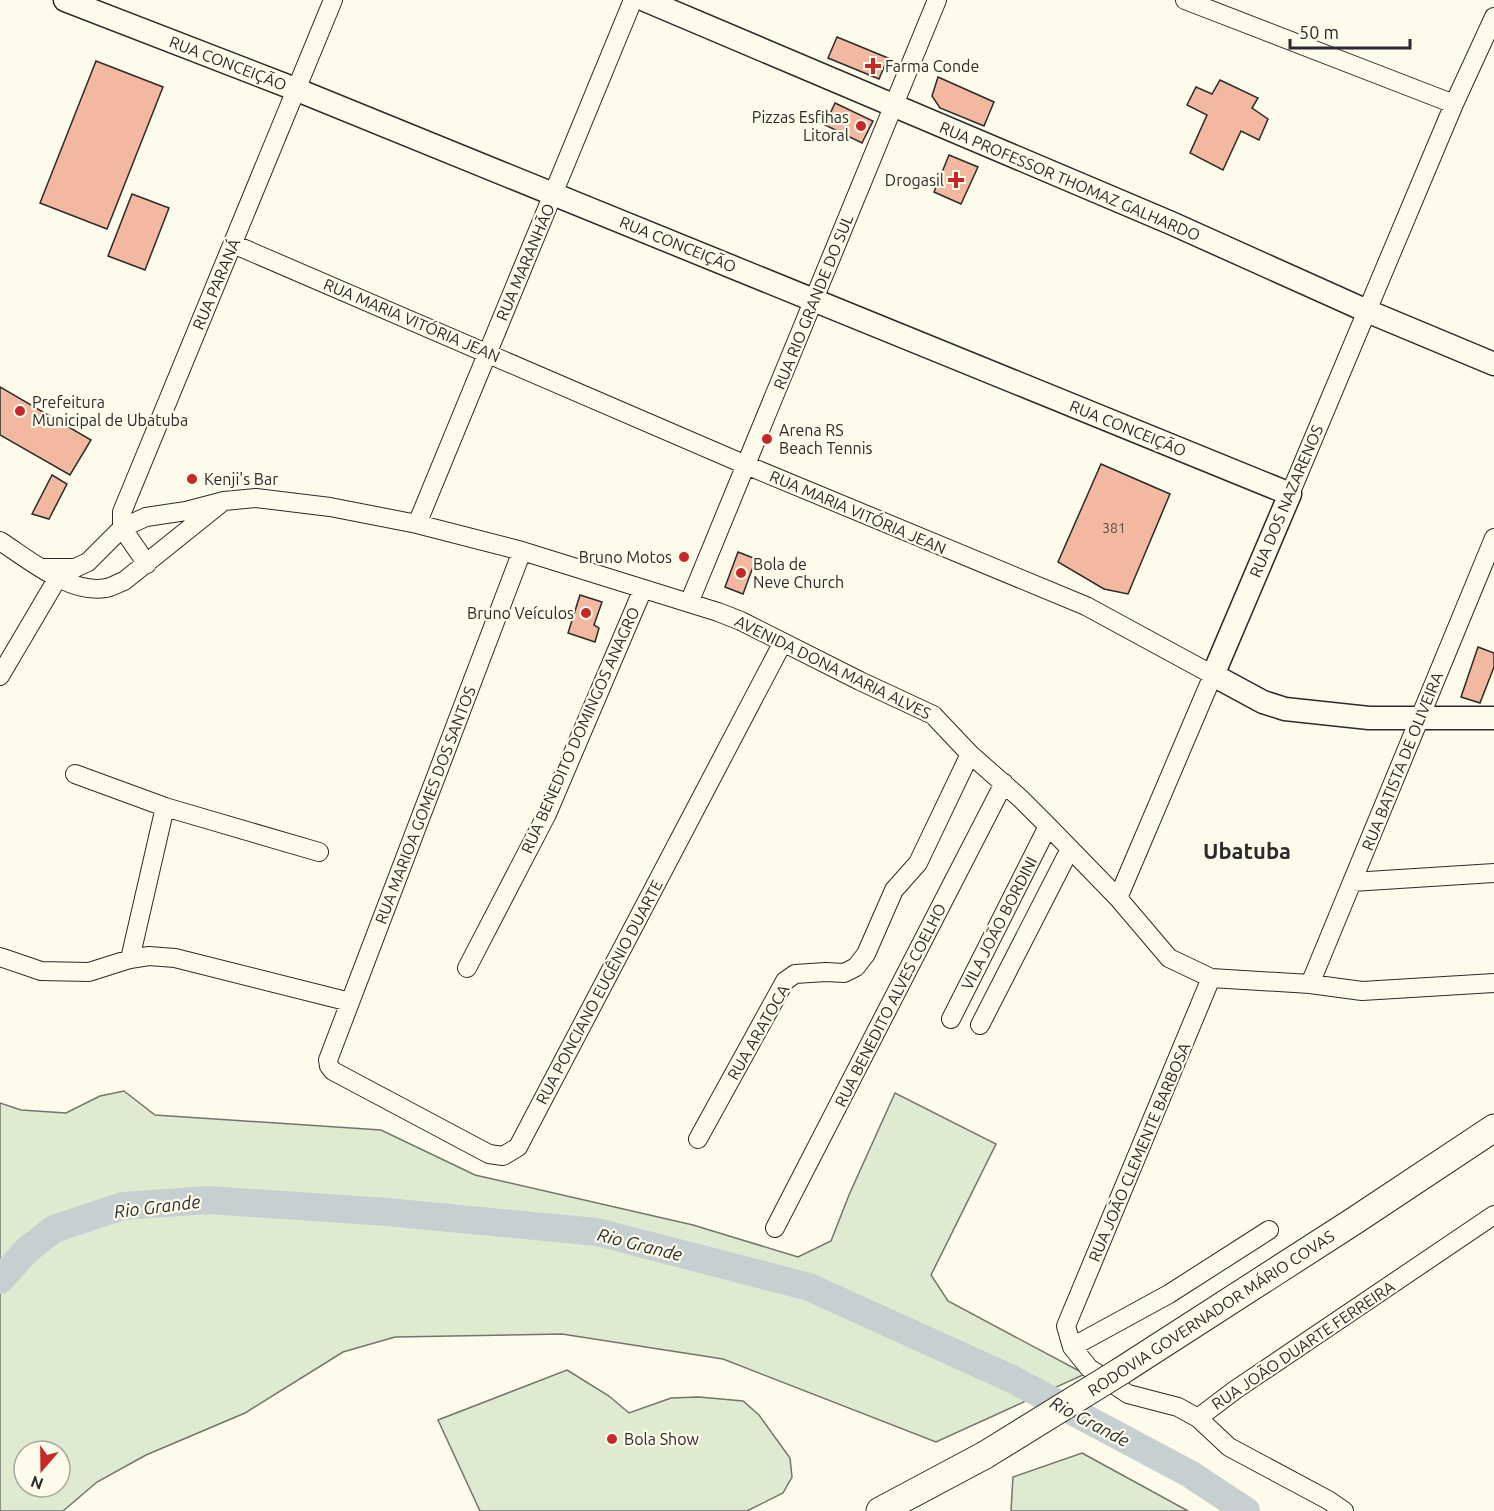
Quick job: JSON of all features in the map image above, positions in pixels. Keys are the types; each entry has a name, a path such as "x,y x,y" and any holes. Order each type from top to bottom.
{"highway":[{"name":"RODOVIA GOVERNADOR MÁRIO COVAS","path":"880,1511 985,1455 1121,1371 1494,1128"},
{"name":"RODOVIA GOVERNADOR MÁRIO COVAS","path":"1354,1221 1494,1143"}],"main road":[{"name":"RUA CONCEIÇÃO","path":"65,0 296,89 1290,494"},
{"name":"RUA PROFESSOR THOMAZ GALHARDO","path":"645,0 1172,223 1367,311 1494,364"},
{"name":"RUA DOS NAZARENOS","path":"1213,675 1290,494"},
{"name":"RUA MARIA VITÓRIA JEAN","path":"1213,675 1263,702 1286,709 1369,718 1494,718"}],"street":[{"name":"RUA PARANÁ","path":"122,528 122,512 128,495 333,0"},
{"name":"RUA MARANHÃO","path":"417,524 633,0"},
{"name":"RUA RIO GRANDE DO SUL","path":"689,603 937,0"},
{"path":"1185,0 1454,104"},
{"name":"RUA DOS NAZARENOS","path":"1290,494 1454,104 1494,17"},
{"name":"RUA MARIA VITÓRIA JEAN","path":"233,244 746,465 1086,606 1213,675"},
{"name":"AVENIDA DONA MARIA ALVES","path":"55,571 75,568 87,562 122,528 146,517 177,513 224,501 256,498 330,507 417,524 522,551 741,621 933,715 970,754 1048,826 1118,898 1169,958 1211,978 1310,984 1362,991 1494,983"},
{"path":"0,541 55,571 67,583 105,588 124,581 224,501"},
{"path":"122,528 147,564"},
{"name":"RUA BATISTA DE OLIVEIRA","path":"1310,984 1494,538"},
{"name":"RUA MARIOA GOMES DOS SANTOS","path":"328,1060 522,551"},
{"path":"0,676 55,571"},
{"name":"RUA BENEDITO DOMINGOS ANAGRO","path":"467,968 547,814 643,589"},
{"name":"RUA PONCIANO EUGÊNIO DUARTE","path":"328,1060 333,1071 489,1154 503,1156 518,1147 783,642"},
{"name":"RUA DOS NAZARENOS","path":"1118,898 1213,675"},
{"name":"RUA ARATOCA","path":"698,1139 785,981 795,974 826,972 844,974 856,967 866,954 894,890 918,863 970,754"},
{"path":"75,774 165,807 319,852"},
{"name":"RUA BENEDITO ALVES COELHO","path":"775,1228 1004,783"},
{"path":"130,959 165,807"},
{"name":"VILA JOÃO BORDINI","path":"951,1019 1048,826"},
{"name":"VILA JOÃO BORDINI","path":"980,1025 1070,849"},
{"path":"1352,882 1494,873"},
{"path":"0,957 41,971 89,972 130,959 149,956 175,958 350,1002"},
{"name":"RUA JOÃO CLEMENTE BARBOSA","path":"1072,1347 1066,1326 1211,978"},
{"name":"RUA JOÃO DUARTE FERREIRA","path":"1344,1511 1328,1500 1229,1447 1198,1418 1235,1390 1494,1215"},
{"path":"1198,1418 1178,1407 1128,1394 1089,1368 1072,1347 1169,1294 1269,1230"}],"green space":[{"path":"124,1091 155,1115 381,1130 475,1175 693,1225 798,1257 831,1241 895,1093 996,1144 931,1275 948,1301 1085,1374 936,1442 723,1359 562,1334 395,1337 343,1352 245,1413 146,1455 97,1482 63,1511 0,1511 0,1103 21,1110 66,1113 100,1096"},
{"name":"Bola Show","path":"567,1370 609,1396 629,1413 671,1398 699,1397 743,1401 759,1415 790,1458 792,1477 783,1493 747,1511 480,1511 438,1420"},
{"path":"1082,1453 1188,1511 1011,1511 1013,1477"}],"building":[{"path":"837,37 888,58 879,79 828,58"},
{"path":"96,61 163,87 107,229 40,203"},
{"path":"938,77 994,102 984,126 940,108 932,96"},
{"path":"1220,80 1258,98 1252,108 1268,119 1259,140 1241,131 1223,170 1190,153 1207,115 1187,105 1196,87 1212,94"},
{"path":"835,103 873,121 862,143 825,125"},
{"name":"Drogasil","path":"949,155 978,167 961,204 934,192"},
{"path":"132,194 169,208 145,270 108,256"},
{"name":"Prefeitura Municipal de Ubatuba","path":"0,387 91,440 70,475 0,435"},
{"path":"1101,464 1170,494 1128,594 1104,589 1058,562"},
{"path":"52,475 67,484 49,519 32,514"},
{"name":"Bola de Neve Church","path":"738,552 756,559 743,594 725,587"},
{"name":"Bruno Veículos","path":"580,595 602,602 594,625 599,628 595,642 568,633"},
{"path":"1478,647 1494,653 1494,667 1480,703 1461,697"}],"waterway":[{"name":"Rio Grande","path":"0,1280 27,1250 54,1229 123,1206 208,1200 387,1212 597,1232 809,1287 1012,1379 1190,1474 1246,1511"}],"place":[{"name":"Farma Conde","path":"873,66"},
{"name":"Pizzas Esfihas Litoral","path":"861,126"},
{"name":"Drogasil","path":"956,180"},
{"name":"Prefeitura Municipal de Ubatuba","path":"20,411"},
{"name":"Arena RS Beach Tennis","path":"767,439"},
{"name":"Kenji's Bar","path":"192,479"},
{"name":"Bruno Motos","path":"684,557"},
{"name":"Bola de Neve Church","path":"741,573"},
{"name":"Bruno Veículos","path":"586,613"},
{"name":"Bola Show","path":"612,1439"}],"district":[{"name":"Ubatuba","path":"1247,850"}]}
